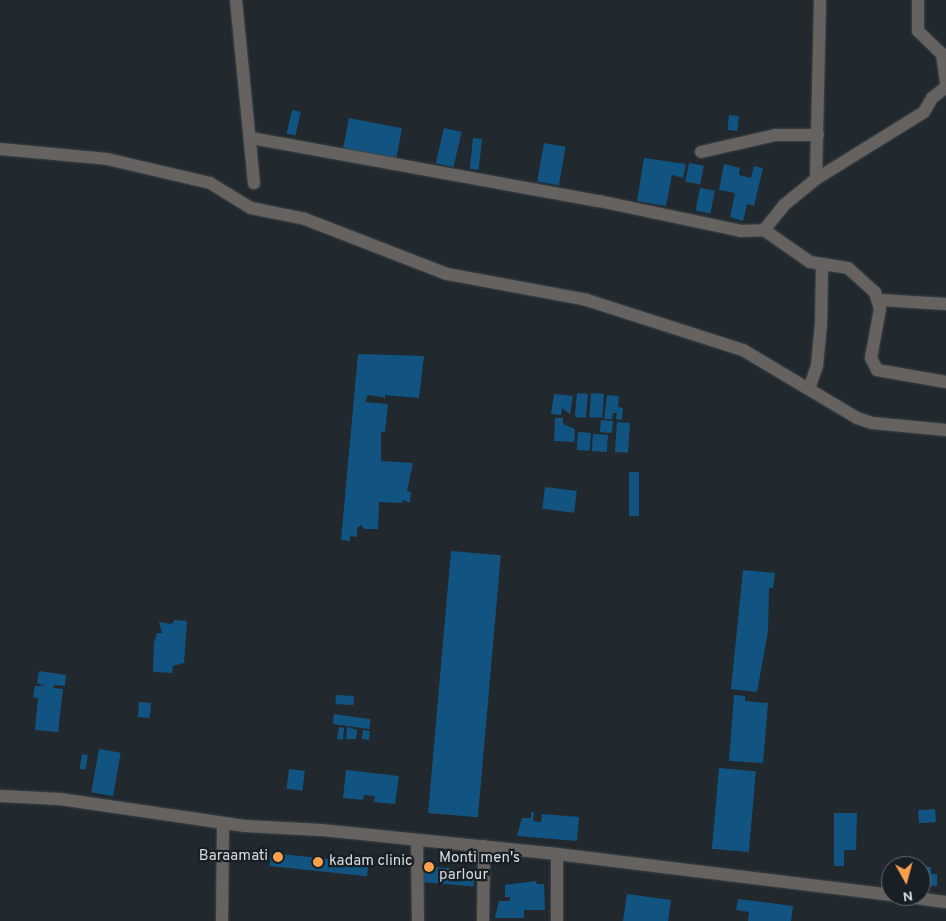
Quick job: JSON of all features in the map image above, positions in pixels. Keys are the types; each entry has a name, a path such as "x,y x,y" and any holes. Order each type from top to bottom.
{"street":[{"path":"236,0 254,183"},
{"path":"816,179 820,0"},
{"path":"918,0 918,31 942,54 946,83"},
{"path":"764,230 784,205 816,179 924,112 932,98 946,88"},
{"path":"701,152 766,136 818,135"},
{"path":"251,138 599,200 742,231 764,230 803,258 822,264 848,268 880,300 946,304"},
{"path":"0,149 107,158 210,183 251,208 305,219 447,274 587,300 719,342 765,361 857,418 872,423 946,430"},
{"path":"809,389 817,366 821,324 822,264"},
{"path":"880,300 871,358 873,366 884,373 946,382"},
{"path":"0,796 60,799 223,823 484,846 881,894"},
{"path":"222,921 223,823"},
{"path":"417,840 418,921"},
{"path":"483,921 484,846"},
{"path":"556,854 557,921"},
{"path":"931,900 946,902"}],"building":[{"path":"292,110 301,112 295,135 287,133"},
{"path":"729,115 739,116 737,131 727,130"},
{"path":"349,118 402,128 396,160 343,149"},
{"path":"444,128 462,132 453,167 436,163"},
{"path":"473,138 482,139 479,170 470,169"},
{"path":"544,143 566,147 559,185 537,181"},
{"path":"644,158 686,164 683,178 672,175 666,206 637,201"},
{"path":"689,163 704,166 700,185 685,182"},
{"path":"724,164 740,168 739,175 751,178 754,166 763,168 754,206 747,204 743,221 730,217 735,193 719,190"},
{"path":"700,188 715,191 710,213 696,211"},
{"path":"358,354 424,356 419,398 385,395 385,400 383,397 368,395 365,402 388,404 385,432 381,432 381,461 413,463 407,491 411,492 410,503 403,500 402,503 379,502 378,529 364,529 361,525 357,528 357,537 350,536 350,541 341,540"},
{"path":"577,393 588,394 586,418 575,417"},
{"path":"591,393 604,394 602,418 589,417"},
{"path":"554,394 573,396 570,414 562,408 561,415 551,414"},
{"path":"607,395 619,396 618,407 623,408 622,420 616,419 617,413 613,413 612,419 604,419"},
{"path":"555,418 563,418 563,424 575,429 574,442 554,441"},
{"path":"601,420 613,421 612,433 600,432"},
{"path":"617,422 630,423 628,453 615,452"},
{"path":"578,432 591,433 590,451 577,450"},
{"path":"593,434 608,435 607,452 592,451"},
{"path":"629,472 639,472 639,516 629,516"},
{"path":"545,487 577,491 574,513 542,509"},
{"path":"451,551 501,555 478,817 428,813"},
{"path":"743,570 775,573 773,588 769,588 768,631 757,692 731,689"},
{"path":"175,620 187,621 184,663 173,666 172,673 153,672 154,643 157,633 162,633 159,622 171,624"},
{"path":"39,671 66,675 65,686 54,685 53,688 63,689 58,732 35,730 38,698 33,697 35,686 45,686 37,683"},
{"path":"336,695 354,696 354,705 336,704"},
{"path":"734,695 745,696 745,701 768,703 763,763 729,761"},
{"path":"139,702 151,703 150,718 138,717"},
{"path":"334,714 371,719 369,729 333,724"},
{"path":"339,727 344,728 343,740 337,739"},
{"path":"347,727 357,730 356,739 346,739"},
{"path":"363,730 370,731 369,740 362,739"},
{"path":"99,749 121,753 113,796 91,792"},
{"path":"82,754 88,755 86,770 80,769"},
{"path":"719,768 756,771 749,852 712,849"},
{"path":"289,769 305,771 302,791 287,789"},
{"path":"346,770 399,776 395,804 374,802 375,796 364,795 363,800 343,798"},
{"path":"935,809 936,822 919,823 918,810"},
{"path":"531,812 534,812 533,821 541,822 542,814 579,817 577,841 517,836 522,818 531,818"},
{"path":"834,813 857,813 856,850 844,850 844,866 834,866"},
{"path":"271,853 368,863 367,876 270,866"},
{"path":"423,866 475,871 473,886 422,882"},
{"path":"931,874 937,874 937,886 931,886"},
{"path":"536,881 537,884 544,884 545,910 524,910 524,918 495,918 499,901 510,901 510,897 505,897 505,885"},
{"path":"627,894 671,900 668,921 623,921"},
{"path":"738,899 793,906 791,921 748,921 749,912 736,910"}],"place":[{"name":"Baraamati","path":"278,857"},
{"name":"kadam clinic","path":"318,862"},
{"name":"Monti men's parlour","path":"429,867"}]}
